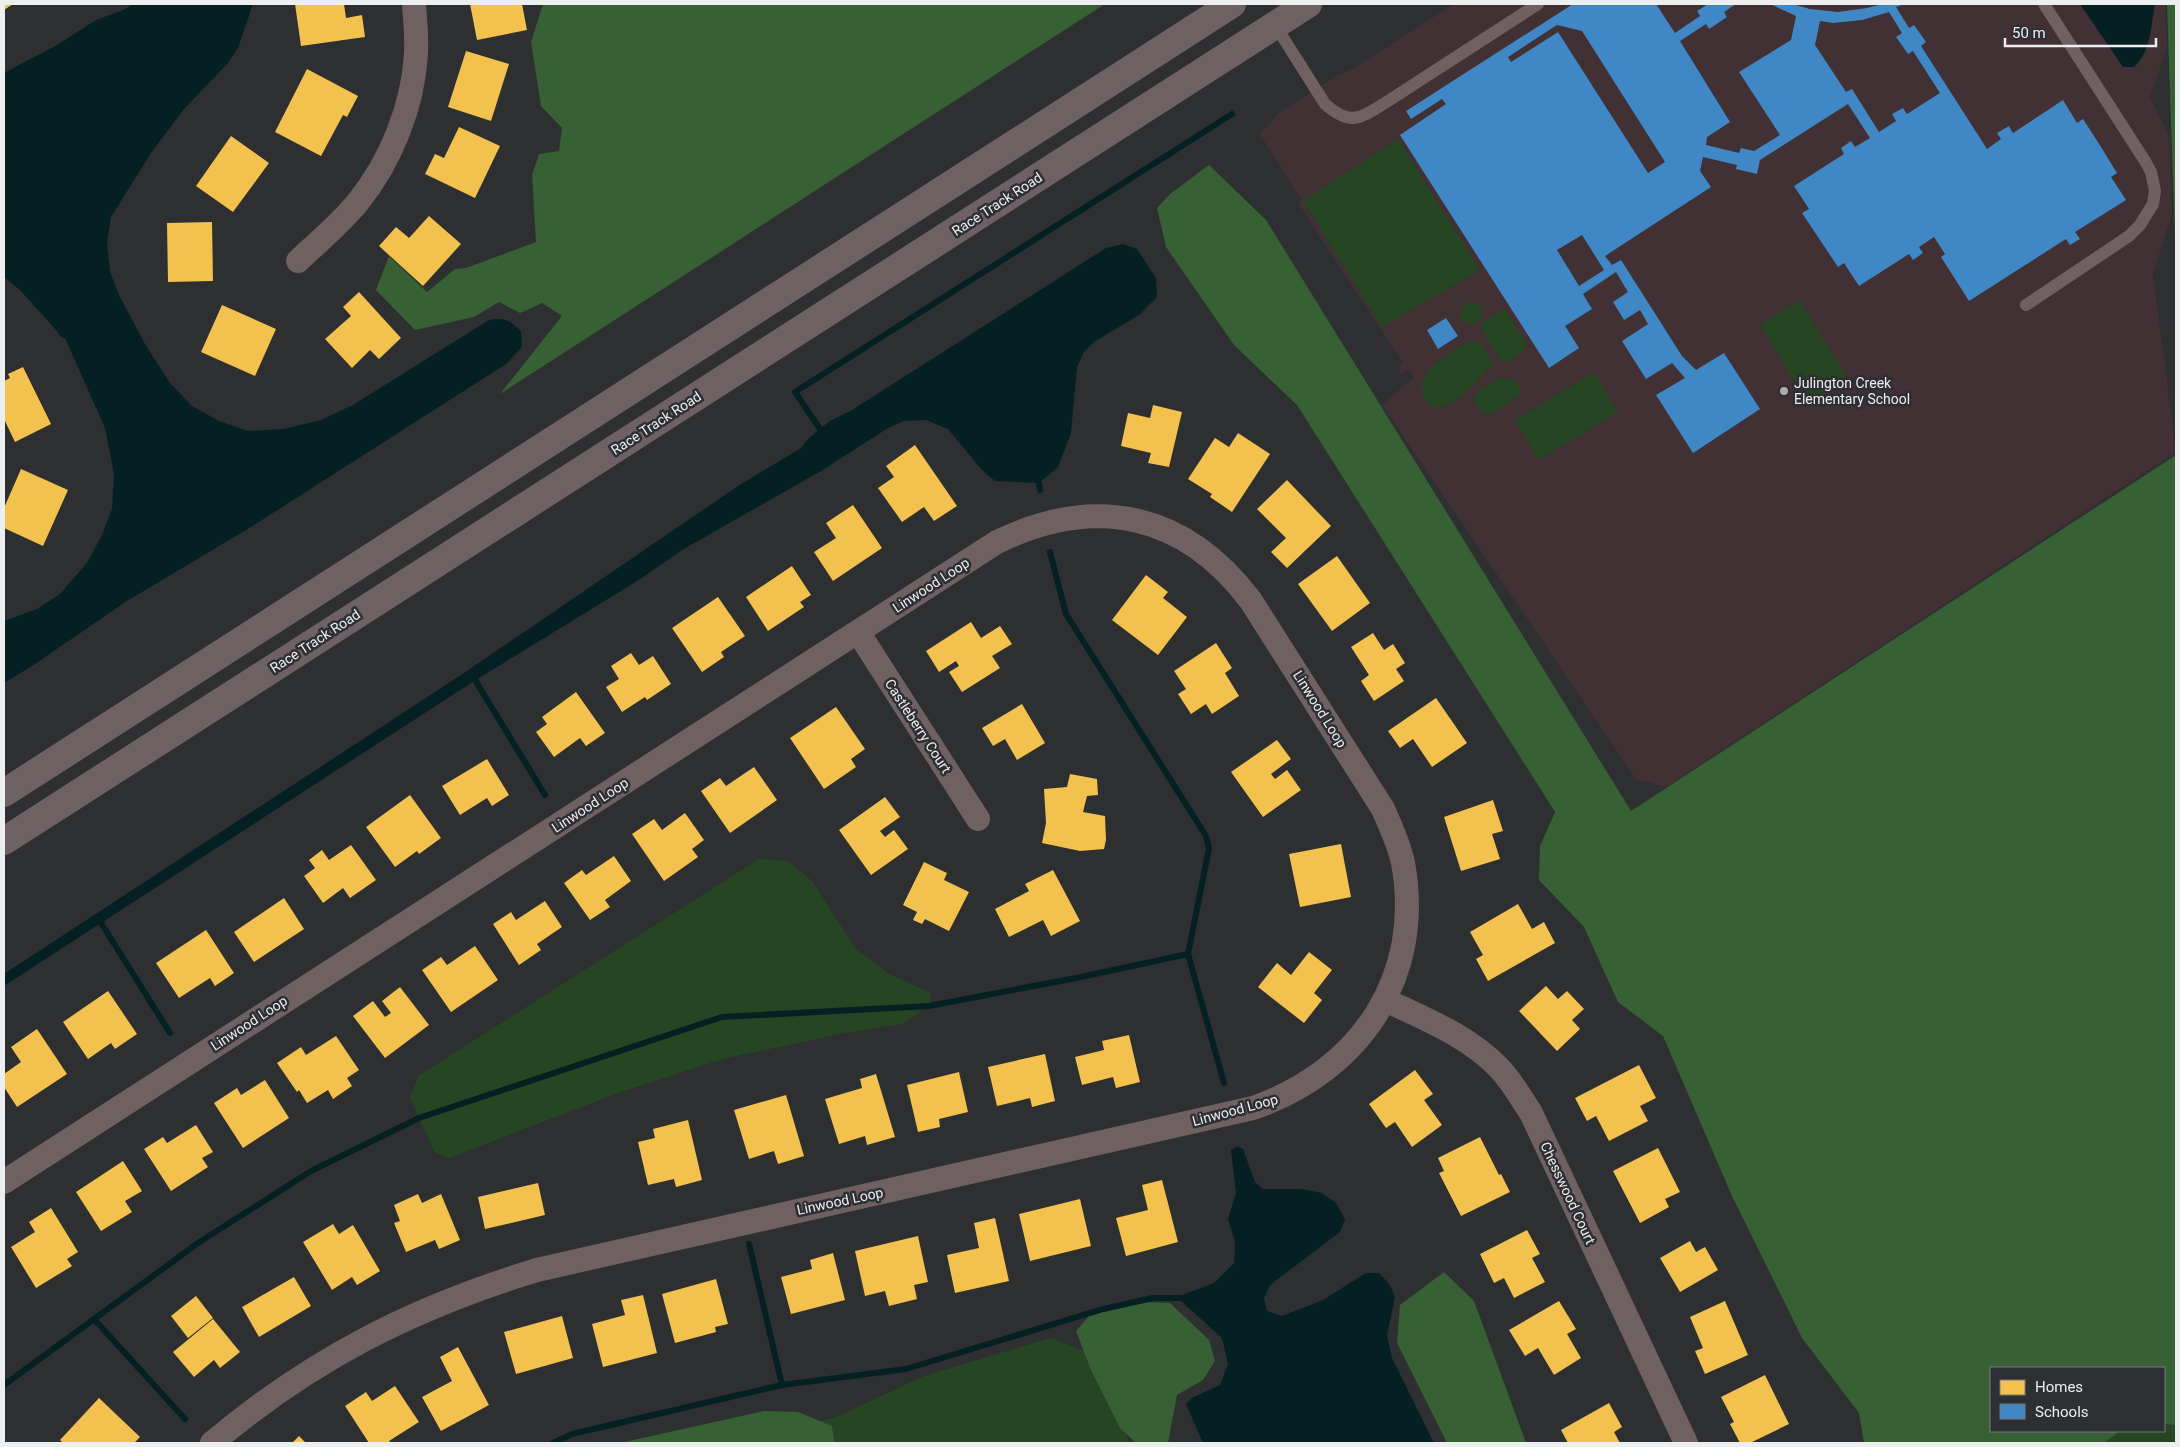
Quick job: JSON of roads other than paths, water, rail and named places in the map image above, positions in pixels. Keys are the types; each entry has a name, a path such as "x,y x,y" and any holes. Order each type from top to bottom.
{"main road":[{"path":"4,793 1232,4"},
{"name":"Race Track Road","path":"4,842 1276,15 1308,4"}],"street":[{"path":"298,261 358,202 376,176 391,148 412,86 416,54 414,4"},
{"name":"Linwood Loop","path":"4,1182 997,542 1024,529 1052,520 1082,516 1112,517 1141,522 1192,544 1214,560 1234,579 1251,602 1383,809 1396,839 1402,862 1407,894 1406,925 1397,972 1385,1000 1368,1028 1349,1050 1328,1069 1305,1085 1279,1099 1244,1110 538,1270 484,1286 423,1310 367,1337 313,1368 250,1411 212,1443"},
{"name":"Castleberry Court","path":"858,632 978,819"},
{"name":"Chesswood Court","path":"1385,1000 1455,1034 1482,1053 1514,1085 1531,1113 1686,1443"}],"lane":[{"path":"1276,15 1325,104 1336,114 1354,119 1371,111 1538,4"},
{"path":"2026,305 2129,236 2147,216 2153,204 2155,191 2145,161 2044,4"}],"water":[{"path":"133,4 253,4 238,48 228,63 184,109 151,153 111,217 107,243 110,272 120,297 145,344 170,383 192,406 219,421 248,431 284,429 321,420 353,405 489,320 503,319 513,324 521,331 522,347 506,364 251,527 127,601 4,683 4,621 37,609 60,594 87,563 102,535 112,509 114,474 105,428 65,338 61,337 20,290 4,277 4,73 57,45 96,20 123,10"},
{"path":"2080,4 2155,4 2147,46 2140,61 2134,67 2123,67"},
{"path":"1123,244 1137,249 1156,278 1157,297 1139,315 1094,342 1084,352 1077,367 1071,433 1058,467 1039,483 995,481 982,470 948,429 926,420 904,421 888,428 821,471 682,550 642,578 471,683 4,986 4,974 464,673 738,486 801,448 810,437 830,421 852,410 1106,248"},
{"path":"1237,1146 1243,1149 1255,1182 1263,1189 1301,1189 1322,1193 1336,1203 1345,1219 1340,1232 1270,1285 1264,1298 1267,1311 1282,1316 1323,1300 1366,1273 1379,1273 1390,1285 1395,1297 1387,1335 1392,1358 1434,1443 1203,1443 1186,1404 1192,1398 1220,1385 1228,1364 1222,1338 1181,1301 1182,1295 1214,1283 1234,1263 1235,1242 1228,1219 1236,1193 1231,1150"}],"waterway":[{"path":"820,429 795,392 1232,114"},
{"path":"1039,483 1040,490"},
{"path":"1050,552 1066,614 1206,836 1209,848 1188,954 1224,1083"},
{"path":"472,675 545,795"},
{"path":"98,918 170,1033"},
{"path":"4,1385 198,1243 311,1171 419,1118 722,1017 929,1006 1188,954"},
{"path":"749,1244 782,1385"},
{"path":"553,1443 572,1434 782,1385 906,1369 1103,1309 1153,1298 1182,1298"},
{"path":"94,1319 185,1419"}],"place":[{"name":"Julington Creek Elementary School","path":"1784,391"}]}
